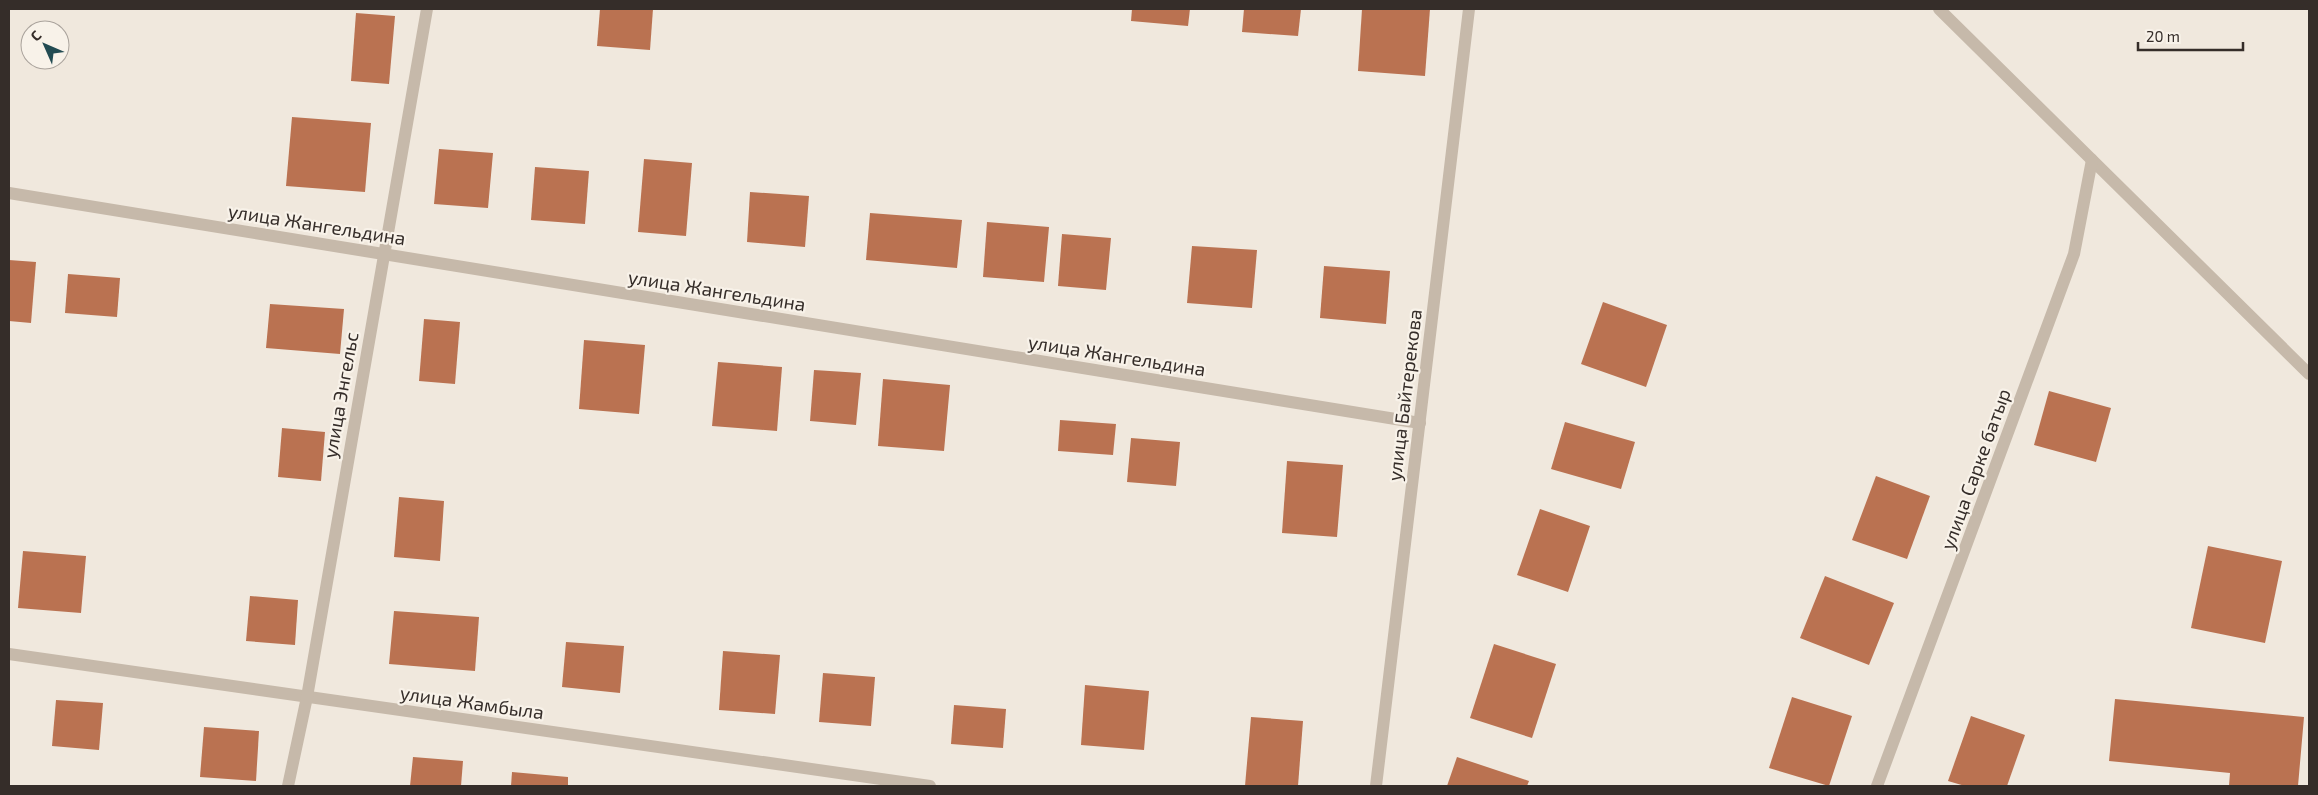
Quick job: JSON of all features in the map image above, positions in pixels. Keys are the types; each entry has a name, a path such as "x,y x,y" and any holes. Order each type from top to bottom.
{"street":[{"name":"улица Энгельс","path":"288,786 307,697 427,9"},
{"name":"улица Байтерекова","path":"1376,786 1469,9"},
{"path":"1939,9 2309,374"},
{"name":"улица Сарке батыр","path":"1877,786 2074,254 2092,160"},
{"name":"улица Жангельдина","path":"9,193 1420,423"},
{"name":"улица Жамбыла","path":"9,654 930,786"}],"building":[{"path":"600,9 653,9 650,50 597,46"},
{"path":"1132,9 1190,9 1188,26 1131,21"},
{"path":"1244,9 1301,9 1298,36 1242,32"},
{"path":"1362,9 1430,9 1425,76 1358,71"},
{"path":"356,13 395,16 389,84 351,81"},
{"path":"292,117 371,123 365,192 286,186"},
{"path":"439,149 493,153 488,208 434,204"},
{"path":"644,159 692,163 686,236 638,232"},
{"path":"535,167 589,171 585,224 531,220"},
{"path":"750,192 809,196 805,247 747,242"},
{"path":"870,213 962,220 957,268 866,260"},
{"path":"987,222 1049,227 1044,282 983,277"},
{"path":"1062,234 1111,238 1106,290 1058,286"},
{"path":"1192,246 1257,250 1252,308 1187,303"},
{"path":"9,260 36,262 31,323 9,321"},
{"path":"1324,266 1390,271 1386,324 1320,318"},
{"path":"68,274 120,278 117,317 65,313"},
{"path":"1603,302 1667,325 1646,387 1581,364"},
{"path":"270,304 344,309 340,354 266,348"},
{"path":"424,319 460,322 455,384 419,381"},
{"path":"584,340 645,345 639,414 579,409"},
{"path":"718,362 782,367 777,431 712,426"},
{"path":"814,370 861,373 856,425 810,421"},
{"path":"883,379 950,385 944,451 878,446"},
{"path":"2049,391 2111,408 2096,462 2034,445"},
{"path":"1060,420 1116,424 1113,455 1058,451"},
{"path":"1565,422 1635,442 1621,489 1551,469"},
{"path":"282,428 325,432 321,481 278,477"},
{"path":"1131,438 1180,442 1176,486 1127,482"},
{"path":"1287,461 1343,465 1337,537 1282,533"},
{"path":"1876,476 1930,496 1907,559 1852,540"},
{"path":"399,497 444,501 440,561 394,557"},
{"path":"1540,509 1590,526 1568,592 1517,575"},
{"path":"2208,546 2282,561 2265,643 2191,628"},
{"path":"23,551 86,556 81,613 18,608"},
{"path":"1825,576 1894,603 1869,665 1800,638"},
{"path":"250,596 298,600 295,645 246,641"},
{"path":"394,611 479,617 475,671 389,664"},
{"path":"566,642 624,646 620,693 562,687"},
{"path":"1494,644 1556,664 1532,738 1470,718"},
{"path":"723,651 780,655 775,714 719,710"},
{"path":"823,673 875,677 871,726 819,722"},
{"path":"1085,685 1149,691 1144,750 1081,745"},
{"path":"1792,697 1852,716 1829,786 1769,768"},
{"path":"2115,699 2304,717 2298,786 2229,786 2230,773 2109,761"},
{"path":"56,700 103,703 99,750 52,746"},
{"path":"954,705 1006,709 1003,748 951,744"},
{"path":"1971,716 2025,735 2007,786 1965,786 1948,781"},
{"path":"1251,717 1303,721 1298,786 1245,786"},
{"path":"204,727 259,731 256,781 200,777"},
{"path":"413,757 463,761 461,786 410,786"},
{"path":"1457,757 1529,781 1527,786 1447,786"},
{"path":"512,772 568,777 568,786 511,786"}]}
